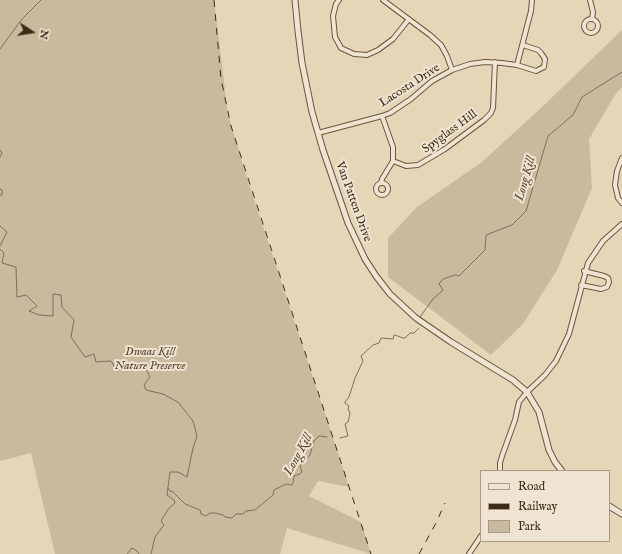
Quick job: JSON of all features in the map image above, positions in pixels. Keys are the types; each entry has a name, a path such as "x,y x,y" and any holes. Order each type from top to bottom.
{"street":[{"name":"Van Patten Drive","path":"295,0 304,70 318,133 348,223 365,259 386,288 416,318 451,342 513,380 527,392 539,412 549,450 561,470"},
{"path":"339,0 334,8 335,37 342,48 354,54 367,55 378,50 393,39 409,20"},
{"path":"383,0 430,34 447,56 452,70"},
{"path":"517,65 531,12 532,0"},
{"path":"590,0 593,12 592,19"},
{"name":"Lacosta Drive","path":"318,133 382,116 411,99 432,81 452,70 470,64 495,62 517,65 536,71 542,69 545,59 541,53 538,50 523,45"},
{"name":"Spyglass Hill","path":"393,161 406,166 418,165 445,149 484,120 491,113 493,108 495,62"},
{"path":"381,183 393,161 393,147 382,116"},
{"path":"622,158 617,171 615,185 618,198 622,203"},
{"path":"500,470 500,463 515,420 519,402 527,392 545,376 556,362 569,334 584,271 593,255 609,234 622,224"},
{"path":"581,285 601,289 607,287 609,282 608,278 604,276 584,271"},
{"path":"610,507 622,514"},
{"path":"469,554 480,538"}],"green space":[{"name":"Dwaas Kill Nature Preserve","path":"0,0 214,0 228,115 250,187 349,487 318,481 309,496 361,522 371,554 287,528 280,554 55,554 31,453 0,461"},
{"path":"622,30 622,87 615,95 589,139 592,188 557,270 523,324 491,355 388,277 388,238 417,207 482,162"}],"waterway":[{"path":"0,49 22,19 41,0"},
{"name":"Long Kill","path":"420,317 433,299 443,290 439,284 443,279 455,275 459,276 485,250 486,235 512,225 526,211 548,136 573,115 582,97 622,72"},
{"path":"0,150 2,153 0,157"},
{"path":"0,189 2,190 2,195 0,195"},
{"path":"0,226 7,232 0,246"},
{"path":"0,249 4,253 2,263 16,267 17,297 26,295 37,306 29,311 39,315 53,316 53,294 61,295 62,307 74,320 71,337 85,357 94,354 96,362 111,361 117,371 131,367 140,362 150,377 144,385 146,390 163,394 178,402 193,421 197,436 187,477 178,472 170,472 167,495 174,500 175,503 169,508 161,521 164,525 155,537 151,554"},
{"name":"Long Kill","path":"340,438 348,436 345,424 348,422 350,413 348,409 349,406 345,402 349,397 355,378 363,361 361,356 373,345 379,343 381,338 393,339 394,335 405,338 419,328"},
{"name":"Long Kill","path":"168,488 185,504 200,510 201,514 206,516 210,513 215,513 232,518 236,514 243,514 246,511 255,510 273,495 274,490 287,484 293,484 294,476 302,472 300,466 310,455 314,441 319,436 327,437"},
{"path":"127,554 132,548 139,554"}],"railway":[{"path":"214,0 221,79 231,126 371,554"},
{"path":"419,554 445,503"}]}
